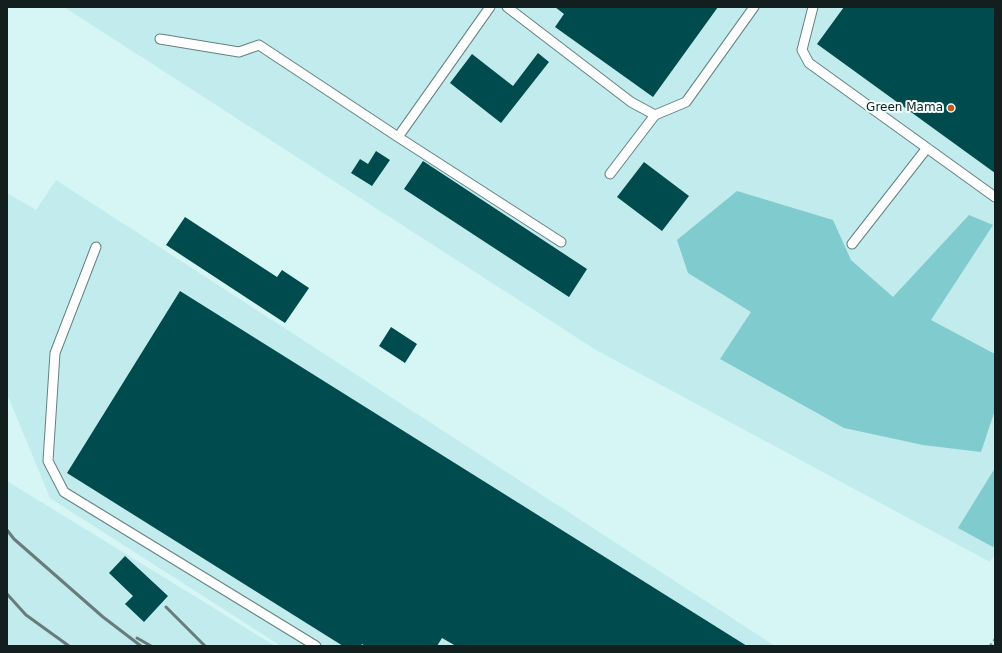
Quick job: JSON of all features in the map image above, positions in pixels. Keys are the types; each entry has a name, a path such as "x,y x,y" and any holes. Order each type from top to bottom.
{"lane":[{"path":"398,137 490,7"},
{"path":"507,7 632,102 655,115"},
{"path":"610,174 655,115 686,102 754,7"},
{"path":"813,7 802,50 809,63 995,197"},
{"path":"160,39 239,52 259,46 561,242"},
{"path":"852,244 927,148"},
{"path":"96,247 55,354 48,461 64,492 316,646"}],"path":[{"path":"990,646 995,639"}],"shaded area":[{"path":"64,7 995,7 995,554 990,562 596,350"},
{"path":"56,180 775,646 281,646 50,498 7,394 7,193 36,210"},
{"path":"737,191 833,220 851,260 893,297 969,215 993,225 931,320 995,354 995,410 981,452 923,445 844,428 720,359 751,312 688,273 677,240"},
{"path":"995,468 995,543 993,547 958,528"},
{"path":"7,481 191,594 275,646 7,646"}],"building":[{"path":"555,7 718,7 653,97 555,27 564,14"},
{"name":"Green Mama","path":"844,7 995,7 995,173 817,44"},
{"path":"538,53 549,62 501,123 450,83 472,54 513,86"},
{"path":"376,151 390,160 372,186 351,173 360,159 368,164"},
{"path":"423,161 587,269 569,297 404,189"},
{"path":"644,162 689,196 662,231 617,197"},
{"path":"185,217 277,277 282,270 309,288 285,323 166,245"},
{"path":"180,291 747,646 456,646 442,638 437,646 365,646 362,644 361,646 343,646 67,473"},
{"path":"391,327 417,344 405,363 379,346"},
{"path":"125,556 168,596 144,622 125,604 133,596 109,573"}],"railway":[{"path":"7,530 14,539 103,617 141,646"},
{"path":"7,594 26,615 69,646"},
{"path":"166,607 205,646"},
{"path":"137,638 151,646"}],"place":[{"name":"Green Mama","path":"951,108"}]}
